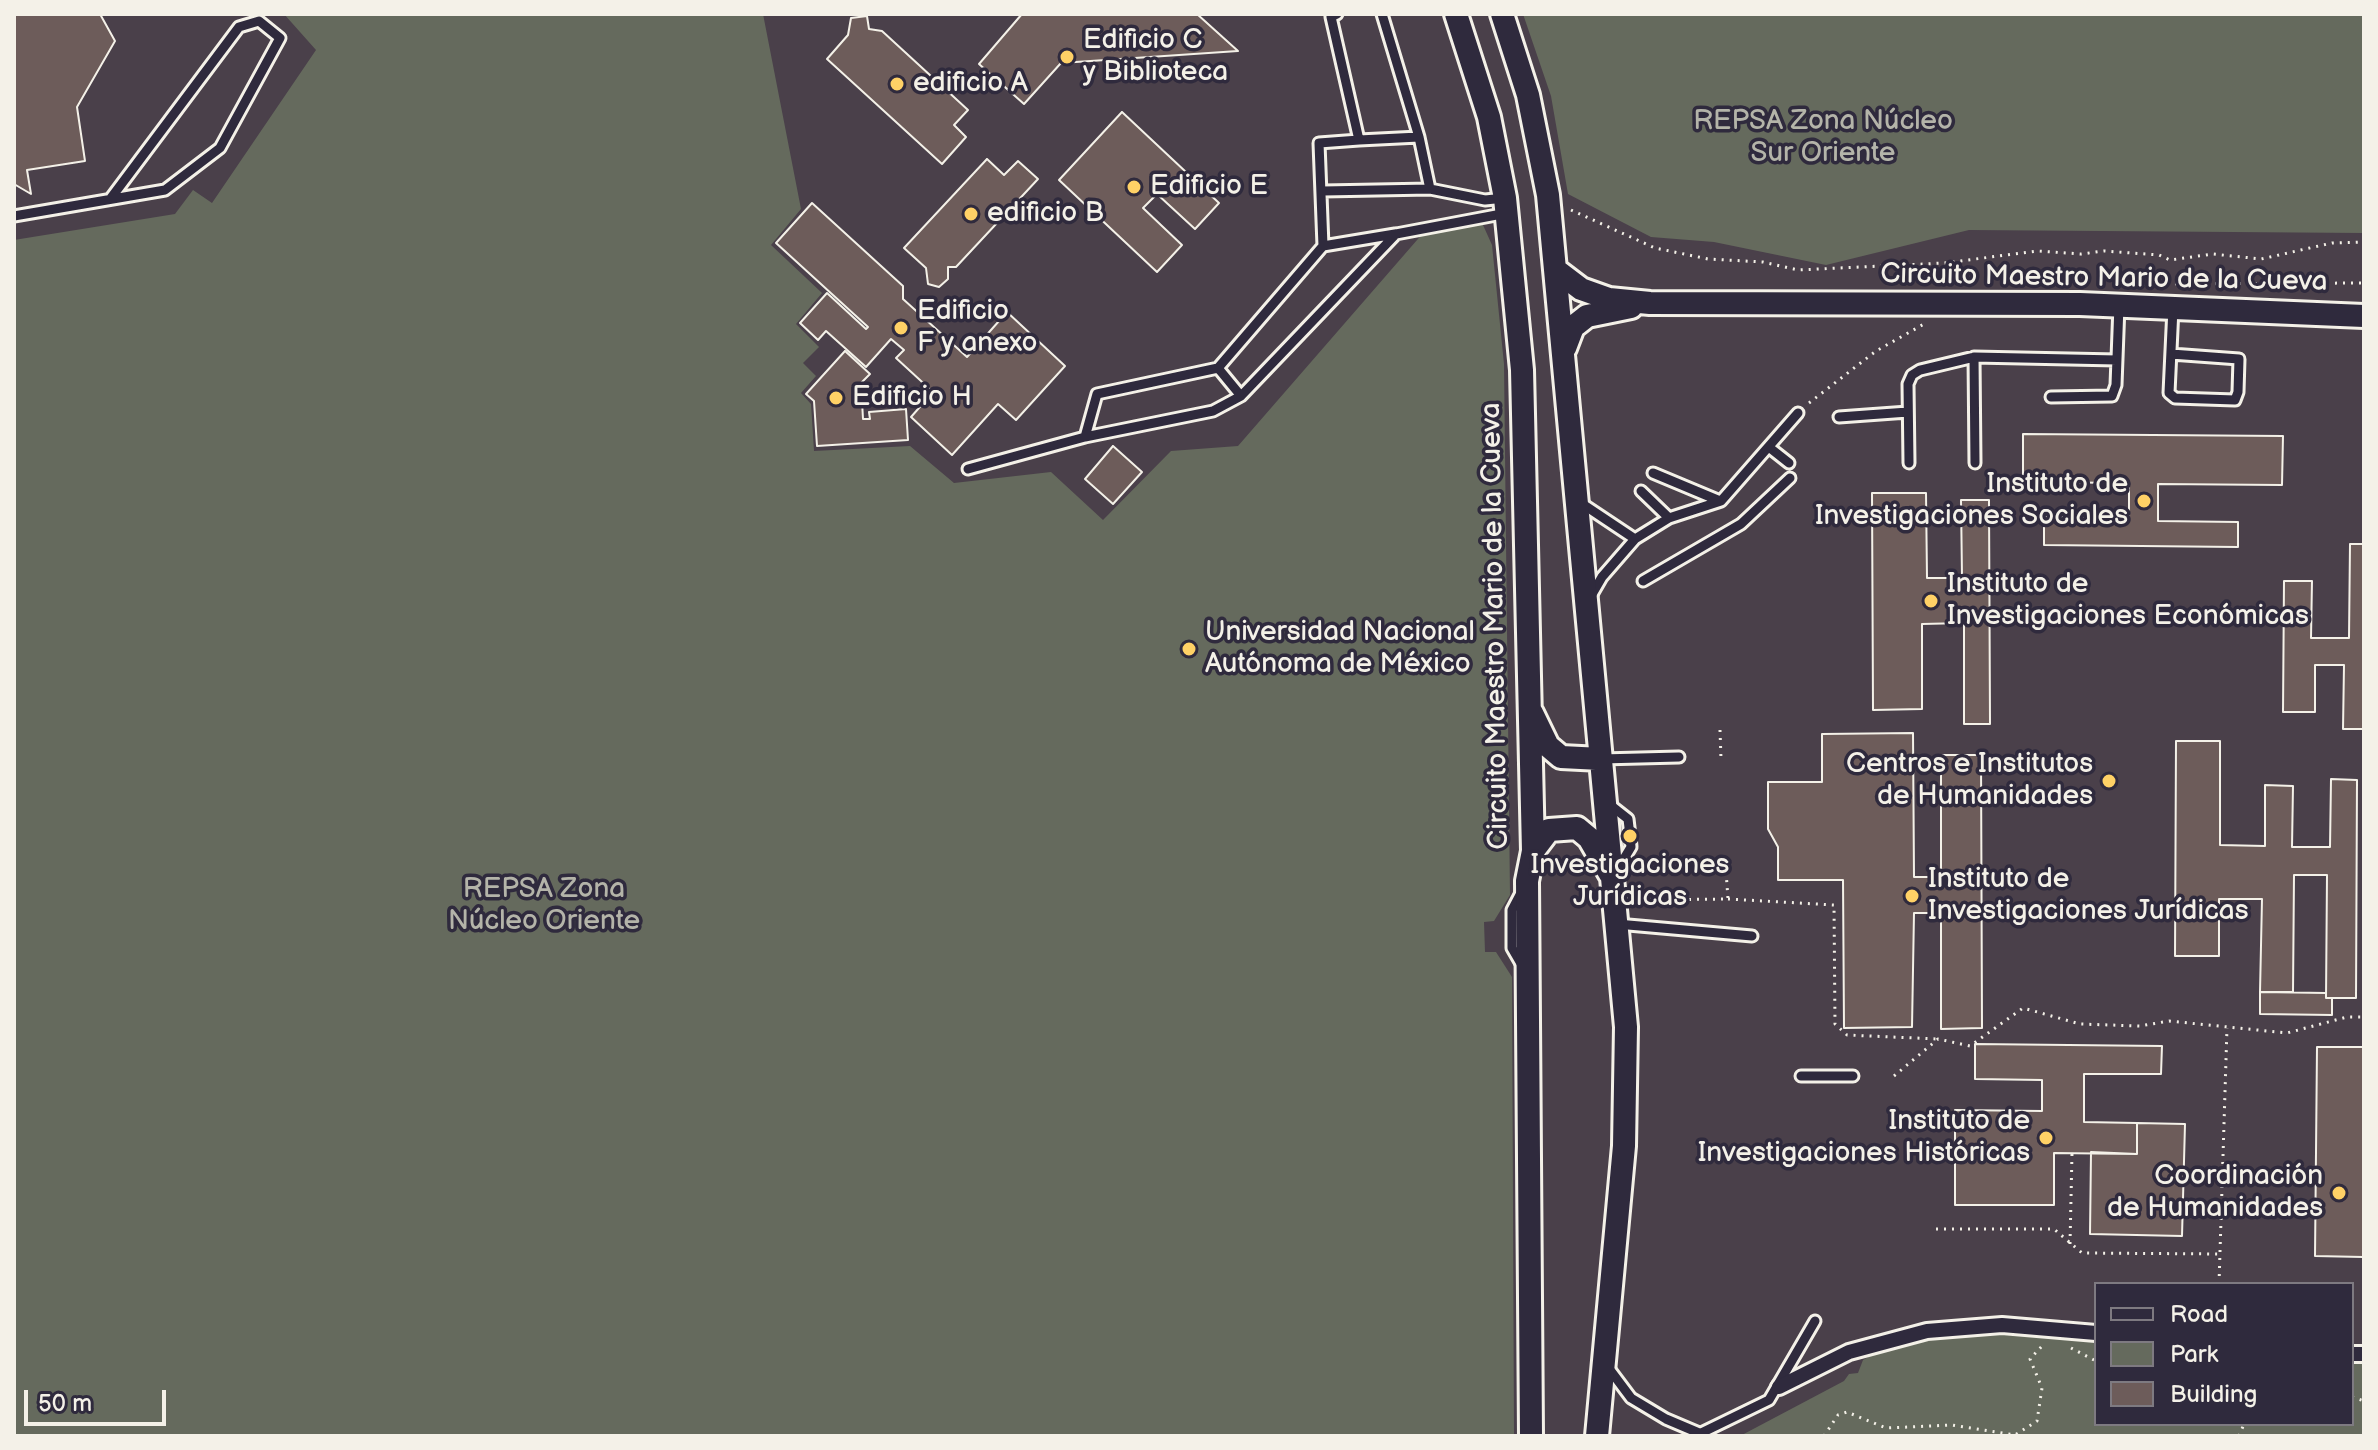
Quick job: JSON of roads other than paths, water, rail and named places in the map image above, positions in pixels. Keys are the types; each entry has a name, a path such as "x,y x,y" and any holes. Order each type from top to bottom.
{"street":[{"name":"Circuito Maestro Mario de la Cueva","path":"1456,14 1489,117 1506,205 1522,370 1533,851 1527,881 1531,1436"},
{"path":"1502,14 1528,95 1548,195 1626,1027 1624,1146 1597,1436"},
{"name":"Circuito Maestro Mario de la Cueva","path":"1556,270 1581,289 1609,299 1650,303 2119,305 2364,316"},
{"name":"Circuito Maestro Mario de la Cueva","path":"1564,353 1573,327 1587,316 1650,303"},
{"path":"1528,704 1548,746 1561,757 1601,759"},
{"path":"1533,851 1549,830 1577,828 1589,838 1614,889"},
{"path":"1779,1387 1849,1352 1927,1331 2002,1325 2094,1333"}],"lane":[{"path":"1337,14 1331,17 1359,140"},
{"path":"1382,14 1419,137 1430,189"},
{"path":"14,216 165,190 220,148 280,38 259,21 239,27 111,198"},
{"path":"1323,246 1319,143 1419,137"},
{"path":"1323,191 1430,189 1506,205"},
{"path":"1085,437 1097,394 1218,368 1323,246 1396,234 1506,205"},
{"path":"968,469 1085,437 1213,411 1241,396 1396,234"},
{"path":"2051,397 2112,396 2116,385 2119,305"},
{"path":"2171,354 2239,359 2241,367 2235,400 2171,397 2171,354 2173,308"},
{"path":"1909,463 1908,384 1912,375 1974,357 2117,360"},
{"path":"1974,357 1975,463"},
{"path":"1218,368 1241,396"},
{"path":"1839,417 1908,412"},
{"path":"1587,602 1602,577 1635,539 1669,518 1721,501 1798,413"},
{"path":"1770,448 1789,463"},
{"path":"1653,473 1721,501"},
{"path":"1643,581 1741,524 1790,478"},
{"path":"1641,491 1669,518"},
{"path":"1577,500 1635,539"},
{"path":"1601,759 1679,757"},
{"path":"1617,924 1752,936"},
{"path":"1801,1076 1853,1076"},
{"path":"1603,1361 1631,1398 1697,1434 1769,1400 1815,1321"}],"place":[{"name":"Edificio C y Biblioteca","path":"1067,57"},
{"name":"edificio A","path":"897,84"},
{"name":"Edificio E","path":"1134,187"},
{"name":"edificio B","path":"971,214"},
{"name":"Edificio F y anexo","path":"901,328"},
{"name":"Edificio H","path":"836,398"},
{"name":"Instituto de Investigaciones Sociales","path":"2144,501"},
{"name":"Instituto de Investigaciones Económicas","path":"1931,601"},
{"name":"Universidad Nacional Autónoma de México","path":"1189,649"},
{"name":"Centros e Institutos de Humanidades","path":"2109,781"},
{"name":"Investigaciones Jurídicas","path":"1630,836"},
{"name":"Instituto de Investigaciones Jurídicas","path":"1912,896"},
{"name":"Instituto de Investigaciones Históricas","path":"2046,1138"},
{"name":"Coordinación de Humanidades","path":"2339,1193"}],"park label":[{"name":"REPSA Zona Núcleo Sur Oriente","path":"1823,138"},
{"name":"REPSA Zona Núcleo Oriente","path":"544,906"}]}
